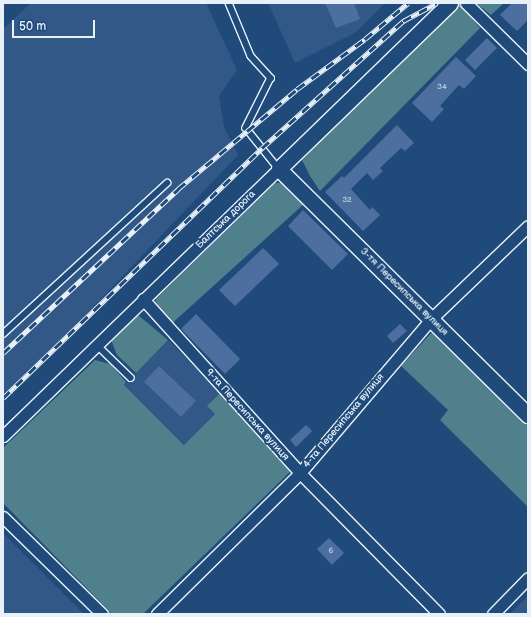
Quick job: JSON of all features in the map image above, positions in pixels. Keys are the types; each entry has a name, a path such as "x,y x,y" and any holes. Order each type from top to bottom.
{"main road":[{"name":"Балтська дорога","path":"279,170 450,3"},
{"name":"3-тя Пересипська вулиця","path":"279,170 528,415"}],"street":[{"path":"466,3 528,64"},
{"name":"Балтська дорога","path":"3,436 143,299 279,170"},
{"name":"4-та Пересипська вулиця","path":"157,614 300,473 431,319 528,226"},
{"name":"9-та Пересипська вулиця","path":"143,299 300,473 439,614"},
{"path":"3,517 102,614"},
{"path":"493,614 528,578"}],"lane":[{"path":"229,3 251,56 271,78 246,128 279,170"},
{"path":"3,334 167,183"},
{"path":"97,345 131,378"}],"shaded area":[{"path":"31,3 206,3 237,70 219,96 224,127 238,155 3,402 3,29"},
{"path":"268,3 385,3 355,33 295,63"},
{"path":"168,340 221,392 215,414 185,445 124,385"},
{"path":"3,533 84,614 3,614"},
{"path":"528,596 528,614 510,614"}],"green space":[{"path":"459,3 480,28 320,191 302,160"},
{"path":"476,3 504,3 491,15"},
{"path":"275,183 286,183 305,203 168,327 154,311 156,299"},
{"path":"138,315 168,340 136,373 117,355 111,340"},
{"path":"434,330 528,424 528,507 440,420 448,410 401,366"},
{"path":"95,360 110,364 126,382 124,385 184,445 215,414 207,406 221,392 292,470 143,614 112,614 3,503 3,448"}],"building":[{"path":"325,3 354,3 360,19 336,28"},
{"path":"512,3 528,3 528,20 517,31 500,15"},
{"path":"487,38 497,48 475,70 465,60"},
{"path":"456,57 476,76 464,89 459,85 440,106 444,109 432,122 412,103"},
{"path":"397,125 414,143 405,151 401,148 380,168 383,171 373,180 367,173 351,189 370,210 372,207 380,215 363,231 325,192 342,176 344,178"},
{"path":"303,210 348,254 332,270 288,226"},
{"path":"263,248 279,264 235,306 219,290"},
{"path":"196,314 240,359 225,374 181,329"},
{"path":"400,324 407,331 393,343 387,336"},
{"path":"159,366 196,401 181,417 144,382"},
{"path":"306,425 312,431 296,447 290,440"},
{"path":"329,538 344,553 332,565 317,549"}],"railway":[{"path":"3,353 178,189 297,89 365,39 408,3"},
{"path":"3,398 262,148 403,21 437,3"}]}
